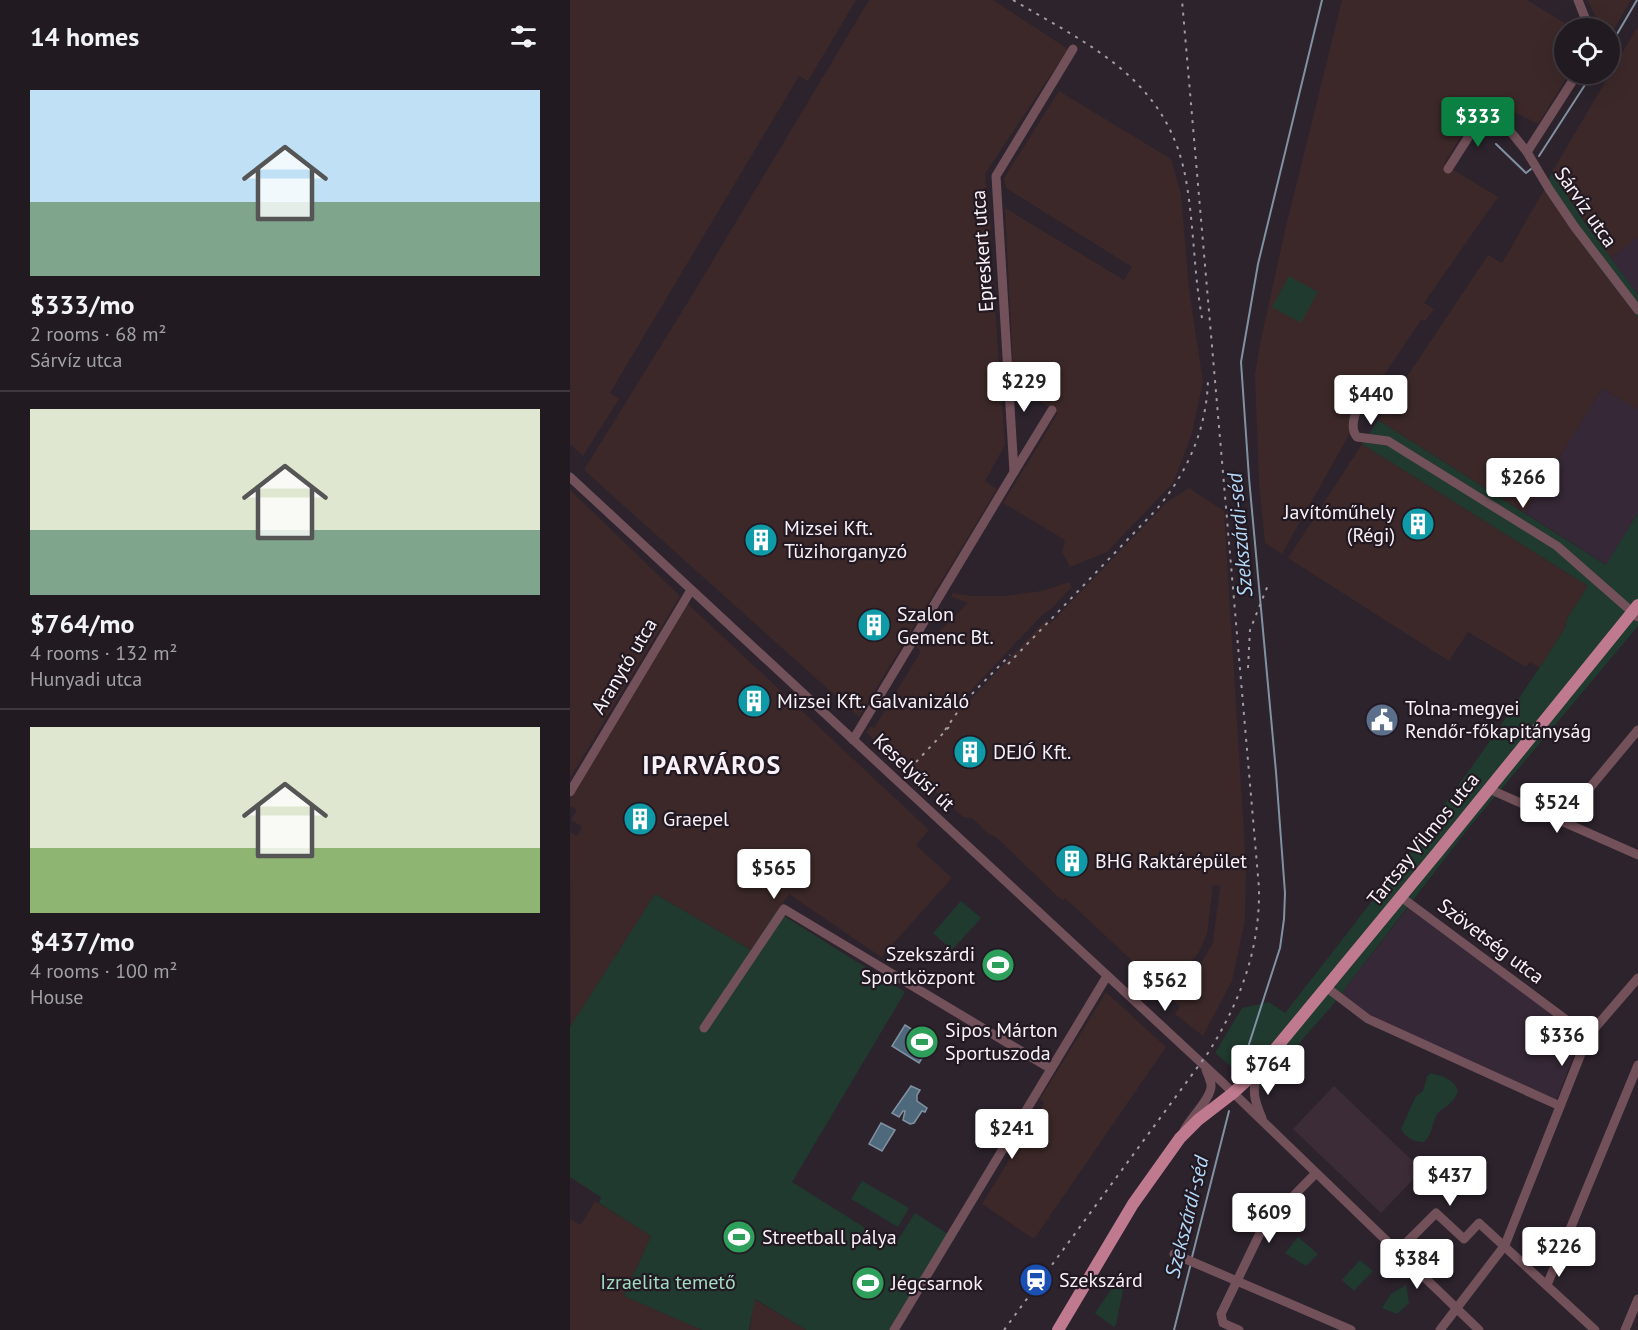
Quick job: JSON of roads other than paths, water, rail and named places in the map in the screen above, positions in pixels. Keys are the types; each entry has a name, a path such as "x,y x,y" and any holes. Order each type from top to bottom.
{"main road":[{"name":"Tartsay Vilmos utca","path":"1058,1330 1133,1204 1180,1138 1257,1071 1636,611"}],"street":[{"path":"1578,0 1584,18"},
{"name":"Epreskert utca","path":"1014,472 996,176 1073,48"},
{"path":"1527,152 1571,84"},
{"name":"Sárvíz utca","path":"1448,169 1481,109 1506,126 1527,152 1574,225 1638,310"},
{"path":"1358,407 1353,426 1355,435 1388,441 1557,546 1636,611"},
{"path":"853,740 1052,410"},
{"name":"Keselyűsi út","path":"570,477 1233,1093 1479,1330"},
{"name":"Aranytó utca","path":"570,792 691,590"},
{"path":"1562,821 1638,730"},
{"path":"1489,789 1636,851"},
{"name":"Szövetség utca","path":"1401,897 1588,1036"},
{"path":"704,1028 784,909 1051,1069"},
{"path":"894,1330 1107,976"},
{"path":"1444,1328 1505,1245 1588,1036 1638,978"},
{"path":"1326,987 1368,1019 1560,1106"},
{"path":"1547,1285 1638,1065"},
{"path":"1180,1138 1188,1121 1209,1094 1211,1085 1206,1068"},
{"path":"1257,1071 1253,1088 1254,1097 1264,1123"},
{"path":"1239,1330 1223,1323 1221,1314 1236,1280 1263,1227 1316,1173"},
{"path":"1397,1252 1436,1213 1464,1239 1479,1223 1594,1330"},
{"path":"1174,1254 1351,1330"},
{"path":"1625,1330 1638,1299"}],"water":[{"path":"905,1025 932,1042 919,1063 892,1046"},
{"path":"911,1086 920,1090 917,1101 927,1108 925,1112 922,1111 914,1123 910,1124 903,1120 905,1111 899,1117 892,1113"},
{"path":"881,1123 895,1130 882,1151 869,1144"}],"waterway":[{"name":"Szekszárdi-séd","path":"1241,1069 1280,948 1285,893 1241,362 1258,264 1322,0"},
{"path":"1620,29 1637,0"},
{"path":"1539,156 1586,84"},
{"path":"1496,144 1526,173 1531,169"},
{"name":"Szekszárdi-séd","path":"1192,1257 1229,1111"},
{"name":"Szekszárdi-séd","path":"1174,1330 1191,1263"}],"railway":[{"path":"1013,0 1099,52 1146,94 1164,119 1178,150 1187,186 1202,318"},
{"path":"1004,1330 1208,1053 1238,995 1246,975 1256,933 1259,888 1182,0"},
{"path":"1008,664 1156,510 1167,495 1194,449 1204,415 1208,379"},
{"path":"1248,668 1250,630 1268,585"},
{"path":"945,730 966,700 1010,655"},
{"path":"916,762 950,726"}],"place":[{"name":"Javítóműhely (Régi)","path":"1418,524"},
{"name":"Mizsei Kft. Tüzihorganyzó","path":"761,540"},
{"name":"Szalon Gemenc Bt.","path":"874,625"},
{"name":"Mizsei Kft. Galvanizáló","path":"754,701"},
{"name":"Tolna-megyei Rendőr-főkapitányság","path":"1382,720"},
{"name":"DEJÓ Kft.","path":"970,752"},
{"name":"Graepel","path":"640,819"},
{"name":"BHG Raktárépület","path":"1072,861"},
{"name":"Szekszárdi Sportközpont","path":"998,965"},
{"name":"Sipos Márton Sportuszoda","path":"922,1042"},
{"name":"Streetball pálya","path":"739,1237"},
{"name":"Szekszárd","path":"1036,1280"},
{"name":"Jégcsarnok","path":"868,1283"}],"district":[{"name":"IPARVÁROS","path":"712,765"}],"park label":[{"name":"Izraelita temető","path":"668,1282"}]}
